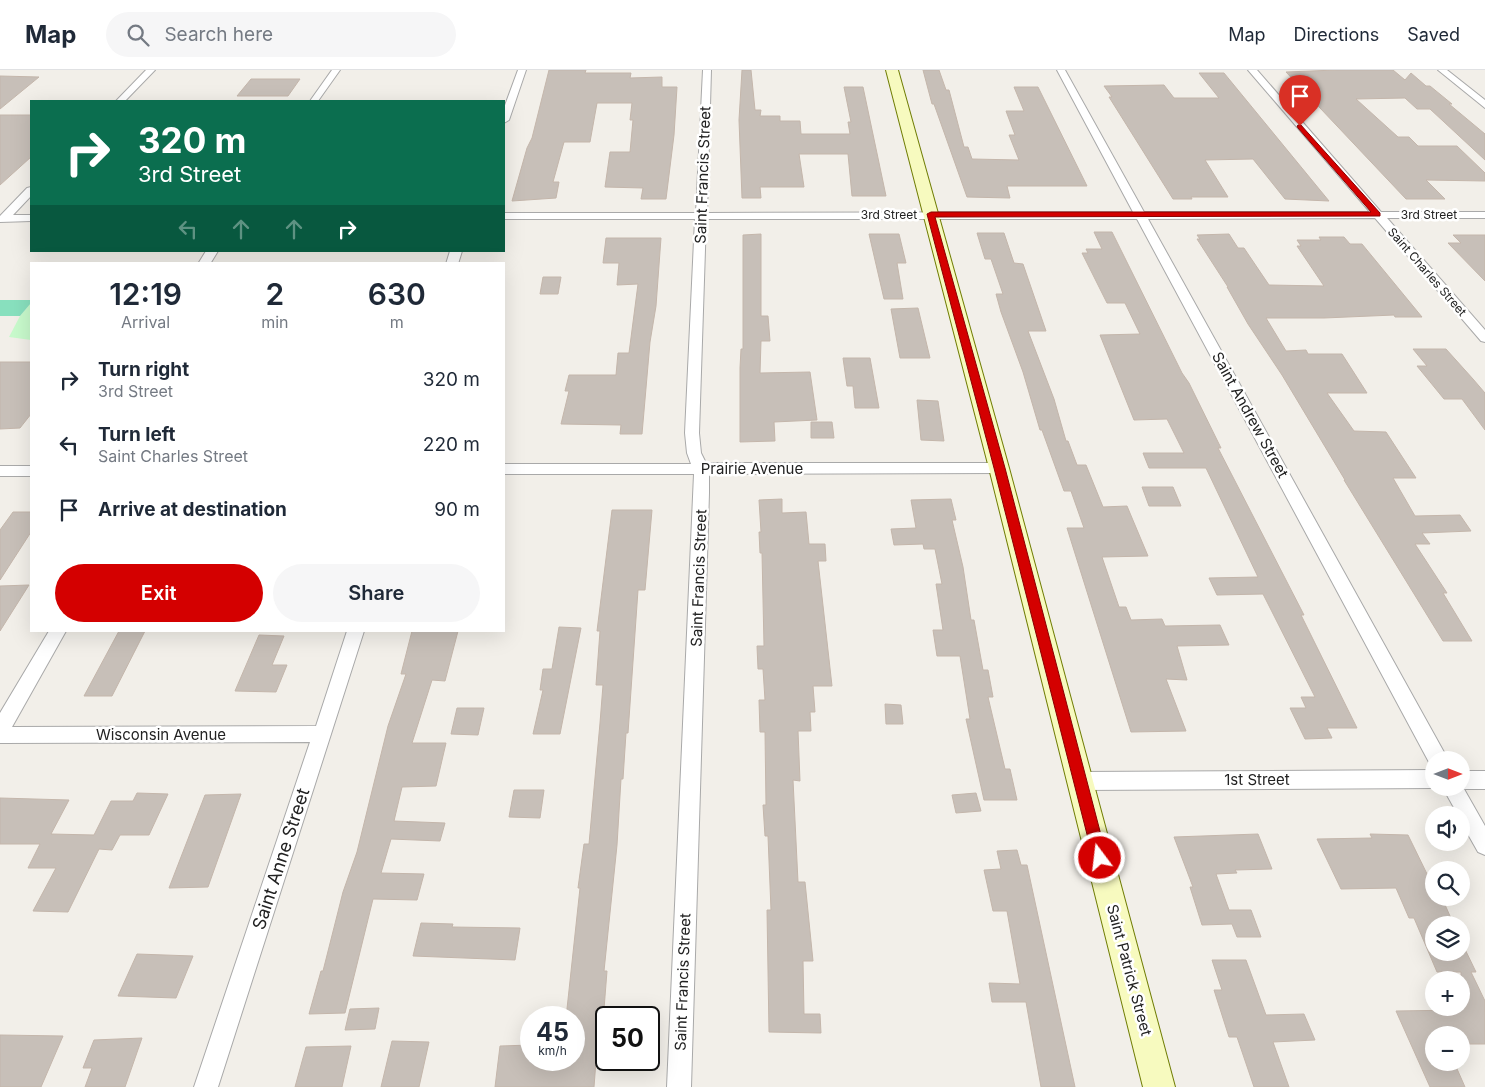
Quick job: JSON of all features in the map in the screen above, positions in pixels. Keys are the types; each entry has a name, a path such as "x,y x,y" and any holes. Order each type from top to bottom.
{"main road":[{"name":"Saint Patrick Street","path":"892,70 1000,468 1160,1087"}],"street":[{"path":"121,100 151,70"},
{"path":"315,100 336,70"},
{"path":"505,117 522,70"},
{"name":"Saint Francis Street","path":"679,1087 702,493 701,469 694,453 692,433 707,70"},
{"name":"Saint Andrew Street","path":"1061,70 1433,751"},
{"name":"Saint Charles Street","path":"1252,70 1485,338"},
{"path":"1442,70 1485,105"},
{"path":"2,218 30,191"},
{"name":"3rd Street","path":"505,216 931,214 1485,215"},
{"path":"2,218 30,218"},
{"name":"Prairie Avenue","path":"505,469 1000,468"},
{"path":"0,471 30,471"},
{"path":"0,730 57,632"},
{"name":"Saint Anne Street","path":"206,1087 356,632"},
{"name":"Wisconsin Avenue","path":"0,736 322,734"},
{"name":"1st Street","path":"1080,781 1425,780"},
{"path":"1470,780 1485,780"},
{"path":"1458,796 1485,845"}],"green space":[{"path":"0,300 30,300 30,304 20,316 0,316"},
{"path":"30,304 30,340 9,337 20,316"}],"building":[{"path":"549,70 586,70 585,73 631,73 630,78 662,77 662,87 677,87 674,135 666,199 641,199 643,188 605,187 610,152 630,152 633,120 630,120 632,103 597,103 590,142 564,142 553,182 559,182 556,198 512,201 527,148 532,138"},
{"path":"742,70 751,70 755,110 761,110 760,116 780,116 780,121 800,121 801,134 850,134 848,122 851,122 844,87 863,87 886,196 852,196 848,154 799,154 804,187 760,187 761,198 742,198 739,120"},
{"path":"923,70 939,70 946,90 949,90 964,147 968,147 972,159 1019,160 1009,135 1015,135 1006,111 1024,111 1014,87 1038,87 1087,186 1007,186 1010,198 967,197 934,104 932,104"},
{"path":"1393,70 1405,80 1411,73 1426,86 1430,86 1485,134 1485,160 1430,109 1417,109 1405,98 1356,99 1398,137 1409,137 1418,146 1457,146 1485,173 1485,181 1426,180 1445,199 1406,199 1286,72"},
{"path":"1199,73 1224,73 1329,201 1285,199 1253,159 1205,160 1228,197 1173,199 1104,86 1164,85 1174,98 1219,98"},
{"path":"0,76 39,77 0,109"},
{"path":"251,79 300,79 288,96 237,96"},
{"path":"0,115 30,115 30,158 0,185"},
{"path":"1094,232 1112,232 1221,448 1218,448 1304,615 1301,615 1357,728 1327,728 1332,738 1305,739 1290,708 1306,708 1301,697 1315,697 1263,594 1217,595 1209,578 1258,577 1206,468 1149,468 1143,453 1184,453 1167,419 1134,420 1100,335 1140,334 1125,303 1107,303 1082,253 1088,253 1086,249 1102,249"},
{"path":"977,233 1004,233 1014,263 1023,264 1046,331 1028,331 1054,399 1066,441 1068,441 1077,465 1086,465 1103,507 1127,506 1148,556 1102,557 1119,607 1126,607 1131,620 1162,619 1165,626 1220,625 1229,645 1177,646 1187,680 1166,679 1186,731 1131,732 1067,528 1084,528 1071,491 1064,491 1042,430 1040,430 1023,372 996,294 1003,294 991,259 985,259"},
{"path":"761,234 761,316 768,316 770,341 761,341 760,373 810,372 817,420 774,422 775,441 740,442 740,368 741,349 743,349 743,235"},
{"path":"869,234 899,234 906,263 897,263 903,299 884,299"},
{"path":"1229,234 1238,248 1244,248 1269,285 1324,286 1297,246 1301,246 1297,240 1321,240 1319,237 1344,237 1350,244 1362,244 1422,317 1395,317 1394,315 1266,318 1286,351 1306,350 1308,354 1342,354 1367,393 1327,393 1354,431 1386,432 1416,478 1393,478 1415,516 1460,515 1471,531 1422,533 1430,544 1415,544 1447,593 1443,593 1472,641 1443,641 1282,375 1248,324 1228,287 1197,239 1200,239 1197,235"},
{"path":"1453,235 1485,235 1485,281 1448,243 1461,243"},
{"path":"606,238 661,238 656,306 650,342 642,434 620,434 621,425 561,424 569,391 565,391 569,375 616,375 618,353 629,353 638,284 617,285 619,263 603,263"},
{"path":"543,277 561,277 558,294 540,294"},
{"path":"918,308 930,358 900,358 891,309"},
{"path":"1413,349 1446,349 1473,379 1485,393 1485,430 1462,399 1444,399 1417,366 1427,366"},
{"path":"843,358 870,358 879,408 855,408 853,386 847,386"},
{"path":"0,362 30,362 30,415 20,428 0,429"},
{"path":"917,400 938,401 944,441 921,440"},
{"path":"811,422 832,422 834,438 811,438"},
{"path":"1142,487 1173,487 1181,506 1149,506"},
{"path":"782,499 782,513 806,512 809,544 825,544 826,561 818,561 832,686 813,686 815,712 810,712 811,731 798,731 800,781 793,780 798,882 805,882 813,961 803,961 804,1014 820,1014 821,1033 769,1032 767,910 771,910 768,836 765,836 763,805 766,805 765,732 760,732 759,700 765,700 763,669 758,669 757,646 764,646 759,500"},
{"path":"951,499 956,520 952,520 963,567 971,620 974,620 983,670 988,670 993,697 988,697 1005,769 1010,769 1017,800 984,800 966,719 970,719 960,656 937,656 933,630 943,630 936,584 942,584 935,549 924,549 923,544 894,545 891,529 916,528 911,500"},
{"path":"612,510 652,510 645,590 638,590 628,733 626,733 623,779 621,779 617,845 604,971 607,971 604,1006 595,1006 594,1087 495,1087 500,1046 520,1045 520,1071 585,1071 585,1006 567,1006 580,888 578,888 584,844 589,844 600,723 603,685 596,685 600,631 597,631"},
{"path":"13,512 30,512 30,534 0,580 0,530"},
{"path":"29,585 0,631 0,586"},
{"path":"559,627 581,628 560,734 533,734 543,690 540,690 543,669 552,669"},
{"path":"118,632 144,632 112,696 84,696"},
{"path":"412,632 458,632 445,681 432,680 412,743 446,743 436,786 402,787 394,821 445,823 440,841 391,839 381,873 424,874 417,900 373,899 345,1013 309,1014 321,971 323,971 343,892 357,852 388,726 406,674 401,674"},
{"path":"259,635 284,636 272,665 287,665 276,692 235,691"},
{"path":"885,704 901,705 903,724 886,724"},
{"path":"457,708 484,708 478,735 451,734"},
{"path":"514,790 544,790 540,818 509,817"},
{"path":"137,793 168,794 149,835 120,835 112,850 99,849 68,912 33,911 56,868 28,868 40,844 0,844 0,798 69,800 51,834 94,835 111,801 133,801"},
{"path":"976,793 981,811 956,813 952,795"},
{"path":"241,794 208,887 169,888 205,795"},
{"path":"1258,834 1272,869 1235,870 1237,873 1216,874 1229,910 1251,910 1261,937 1237,937 1232,924 1202,925 1190,887 1193,887 1174,837"},
{"path":"1370,834 1408,835 1425,870 1425,906 1446,906 1450,916 1425,916 1425,944 1414,918 1409,918 1396,888 1341,889 1317,839 1372,838"},
{"path":"1017,850 1021,865 1027,865 1075,1087 1041,1087 1026,1002 992,1002 989,983 1020,984 1007,911 993,911 984,870 1001,869 997,851"},
{"path":"421,923 453,924 452,927 520,928 515,960 413,956"},
{"path":"137,954 193,956 176,998 118,996"},
{"path":"1212,960 1246,960 1266,1015 1304,1014 1315,1040 1273,1042 1289,1087 1254,1087 1237,1037 1229,1037 1214,990 1222,990"},
{"path":"1470,960 1476,972 1471,972 1485,1001 1485,1044 1470,1044 1470,1026 1425,1026 1425,1071 1458,1071 1465,1087 1430,1087 1396,1011 1425,1011 1425,1016 1470,1016 1470,971 1437,971 1432,961"},
{"path":"379,1008 375,1029 345,1030 350,1009"},
{"path":"0,1035 63,1036 41,1087 0,1087"},
{"path":"142,1038 125,1087 85,1087 92,1068 83,1068 94,1040"},
{"path":"392,1041 429,1042 419,1087 381,1087"},
{"path":"351,1046 342,1087 295,1087 306,1047"}],"route":[{"path":"1100,858 1000,468 931,214 1377,215 1300,126"}]}
